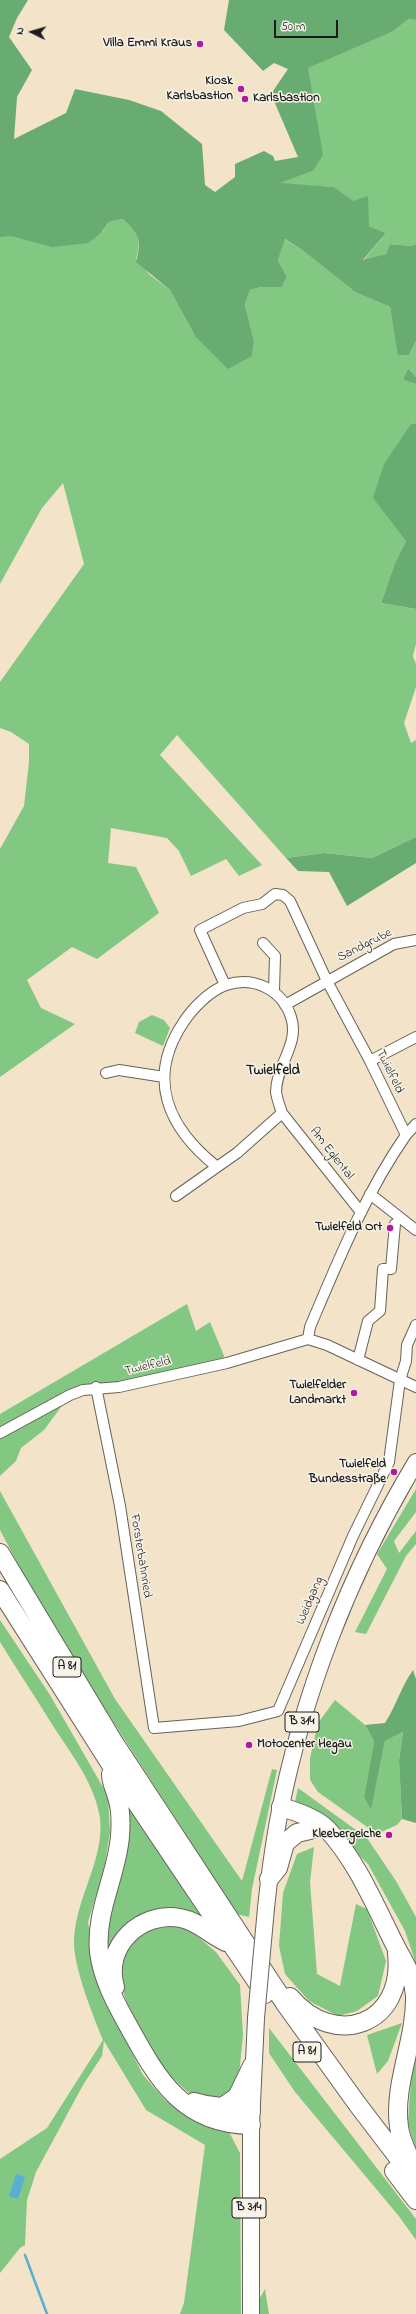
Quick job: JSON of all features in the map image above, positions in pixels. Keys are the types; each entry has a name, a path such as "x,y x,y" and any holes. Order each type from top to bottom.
{"highway":[{"name":"A 81","path":"0,1552 109,1734 269,1979 358,2105 416,2180"},
{"name":"A 81","path":"0,1590 111,1765 230,1944 348,2109 416,2200"},
{"path":"111,1765 111,1781 118,1797 121,1822 118,1852 102,1911 99,1933 101,1962 108,1986 152,2068 174,2095 193,2110 209,2118 226,2122 251,2118"},
{"path":"279,1814 310,1830 334,1840"},
{"path":"279,1814 300,1814 326,1829 356,1869 397,1950 404,1958 410,1973 415,1995 415,2021 400,2090 398,2117 402,2141 416,2175"},
{"path":"269,1879 278,1868 285,1842 297,1833 310,1830"},
{"path":"230,1944 215,1937 191,1921 172,1917 160,1917 140,1924 130,1931 116,1952 113,1975 118,1996 157,2065 172,2084 197,2103 222,2108 251,2118"},
{"path":"269,1979 280,1982 297,2005 313,2017 328,2024 354,2024 377,2015 394,1994 399,1973 397,1950"},
{"path":"222,2108 237,2097 252,2066"}],"main road":[{"name":"B 314","path":"251,2314 252,2066 269,1879 279,1814 298,1735 330,1638 367,1553 416,1462"}],"street":[{"name":"Twielfeld","path":"225,985 200,930 243,908 262,904 275,894 283,895 290,902 326,981 370,1061 406,1135"},
{"name":"Sandgrube","path":"326,981 394,944 416,940"},
{"path":"217,1167 196,1150 179,1128 166,1099 164,1077 166,1055 174,1036 189,1013 225,985 256,983 274,990 275,956 263,943"},
{"path":"285,1006 326,981"},
{"name":"Am Eglental","path":"274,990 291,1016 295,1032 282,1068 276,1092 282,1113 360,1211"},
{"path":"370,1061 416,1037"},
{"path":"106,1073 119,1070 164,1077"},
{"path":"176,1196 237,1153 282,1113"},
{"path":"416,1124 406,1135 388,1161 360,1211 310,1326 308,1339 327,1345 416,1387"},
{"path":"370,1194 416,1230"},
{"path":"358,1360 368,1321 380,1311 383,1269 391,1269 395,1224"},
{"path":"400,1380 407,1345 416,1325"},
{"name":"Twielfeld","path":"0,1433 70,1395 96,1388 119,1387 227,1363 308,1339"},
{"name":"Weidgang","path":"154,1728 239,1721 278,1711 353,1536 389,1462 400,1380"},
{"name":"Forsterbahnried","path":"96,1388 120,1506 154,1728"}],"green space":[{"path":"0,0 28,0 17,18 9,37 32,70 17,97 14,139 66,113 75,89 129,100 161,111 202,144 205,185 215,192 235,177 235,164 264,151 273,156 275,161 298,157 271,94 288,69 274,63 263,71 224,30 229,0 416,0 416,20 409,19 392,32 308,68 323,155 313,171 280,183 334,187 353,201 368,196 369,226 386,233 363,260 386,254 390,244 411,246 416,244 416,341 409,355 398,355 390,307 355,292 302,250 285,239 278,260 287,277 282,287 261,287 250,290 245,305 254,341 252,356 228,369 195,336 170,290 136,262 139,248 138,238 133,229 123,219 109,222 100,234 88,243 52,247 11,236 0,237"},
{"path":"409,19 416,20 416,244 411,246 390,244 386,254 363,261 386,233 369,226 353,202 334,187 276,184 313,171 313,105 307,68 392,32"},
{"path":"123,219 137,237 139,246 136,259 150,275 170,290 195,336 252,355 254,341 245,305 250,290 261,287 282,287 287,277 278,260 284,239 302,250 355,292 390,307 399,355 409,355 416,341 416,377 408,368 403,380 416,384 416,423 411,424 392,520 406,541 395,563 381,603 416,609 416,644 413,656 416,664 416,687 404,723 411,743 416,740 416,837 372,858 324,853 286,858 177,735 160,755 262,865 239,876 226,859 191,876 179,851 167,838 111,828 108,863 136,867 159,913 97,959 72,947 27,980 41,1008 75,1024 0,1077 0,849 24,806 29,762 29,744 11,732 0,728 0,682 84,564 63,483 42,508 0,584 0,236 102,232 109,222"},
{"path":"408,368 416,377 416,384 403,380"},
{"path":"416,423 416,609 381,603 395,563 406,541 373,498 384,464 411,424"},
{"path":"416,837 416,863 347,906 329,872 298,871 286,858 324,853 372,858"},
{"path":"152,1015 164,1020 170,1028 163,1046 135,1033 139,1022"},
{"path":"187,1304 196,1331 210,1322 227,1363 70,1395 44,1430 21,1448 16,1461 0,1476 0,1414"},
{"path":"416,1489 416,1512 394,1541 399,1553 416,1531 416,1544 406,1556 366,1634 355,1632 387,1569 377,1554"},
{"path":"0,1491 115,1699 242,1881 272,1769 277,1770 252,1889 249,1917 237,1914 47,1619 0,1530"},
{"path":"0,1620 50,1695 108,1796 110,1832 104,1869 88,1922 98,1984 143,2075 166,2101 197,2119 227,2128 240,2153 241,2314 180,2314 184,2303 205,2145 146,2110 104,2041 102,2056 83,2085 36,2172 27,2200 25,2245 20,2248 0,2273 0,2159 47,2128 103,2040 81,1980 74,1945 78,1913 98,1850 100,1818 93,1794 82,1771 0,1642"},
{"path":"413,1670 416,1679 416,1823 402,1819 399,1760 403,1732 385,1741 371,1810 364,1797 374,1741 365,1725 385,1723"},
{"path":"335,1700 365,1725 374,1741 364,1797 371,1809 385,1741 403,1732 399,1760 402,1819 397,1825 377,1834 318,1792 310,1780 310,1758 318,1723"},
{"path":"298,1788 367,1838 396,1881 416,1917 416,1964 405,1931 368,1864 319,1816 295,1802"},
{"path":"126,1802 204,1919 162,1912 106,1959 104,1933"},
{"path":"314,1847 310,1882 317,1974 340,1986 356,1904 367,1909 386,1961 378,1996 357,2011 338,2016 309,2001 285,1974 279,1946 283,1893 297,1854"},
{"path":"164,1924 190,1930 216,1952 240,1985 243,2036 238,2084 230,2097 206,2101 190,2093 161,2063 148,2044 127,2003 121,1985 119,1966 128,1941"},
{"path":"402,2023 388,2061 377,2074 367,2035"},
{"path":"269,2028 416,2219 416,2240 398,2215 295,2092 269,2053"},
{"path":"416,2056 416,2150 408,2123 411,2078"},
{"path":"265,2289 269,2314 251,2314"}],"water":[{"path":"16,2174 25,2177 18,2199 9,2196"}],"waterway":[{"path":"25,2255 47,2314"}],"place":[{"name":"Villa Emmi Kraus","path":"200,44"},
{"name":"Kiosk Karlsbastion","path":"241,89"},
{"name":"Karlsbastion","path":"245,99"},
{"name":"Twielfeld Ort","path":"390,1228"},
{"name":"Twielfelder Landmarkt","path":"354,1393"},
{"name":"Twielfeld Bundesstraße","path":"394,1472"},
{"name":"Motocenter Hegau","path":"249,1745"},
{"name":"Kleebergeiche","path":"389,1835"}],"district":[{"name":"Twielfeld","path":"273,1072"}]}
